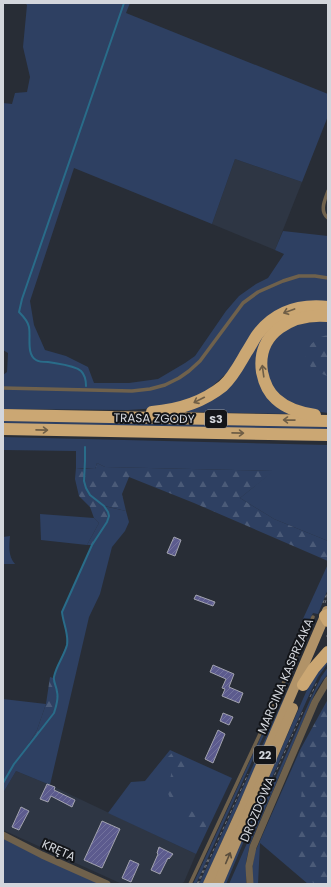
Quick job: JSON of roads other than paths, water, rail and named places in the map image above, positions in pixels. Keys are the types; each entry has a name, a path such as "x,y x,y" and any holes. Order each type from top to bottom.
{"highway":[{"path":"104,417 156,412 194,403 214,392 223,385 236,371 258,334 278,315 292,309 316,306 328,307"},
{"path":"328,316 304,317 293,320 277,329 265,345 262,356 262,366 264,382 276,399 294,410 328,417"},
{"name":"TRASA ZGODY","path":"3,416 328,421"},
{"name":"TRASA ZGODY","path":"3,429 328,435"},
{"path":"303,685 314,668 328,652"}],"main road":[{"name":"MARCINA KASPRZAKA","path":"218,884 303,685 325,618"},
{"name":"MARCINA KASPRZAKA","path":"208,884 325,618"}],"street":[{"name":"DROZDOWA","path":"250,884 249,866 253,847 315,702 328,680"},
{"name":"KRĘTA","path":"3,835 42,855 108,884"}],"lane":[{"path":"328,190 322,209 324,215 328,218"},
{"path":"3,388 132,391 150,389 165,385 179,378 200,361 243,303 258,292 299,276 328,278"},
{"name":"MARCINA KASPRZAKA","path":"190,884 279,693 325,618"}],"waterway":[{"path":"86,386 83,374 78,369 66,365 39,361 33,357 30,350 28,325 19,312 22,299 124,3"},
{"path":"3,783 14,764 54,713 58,697 54,677 67,645 67,633 62,612 92,545 107,522 109,516 104,506 90,495 86,488 84,481 85,447"}]}
